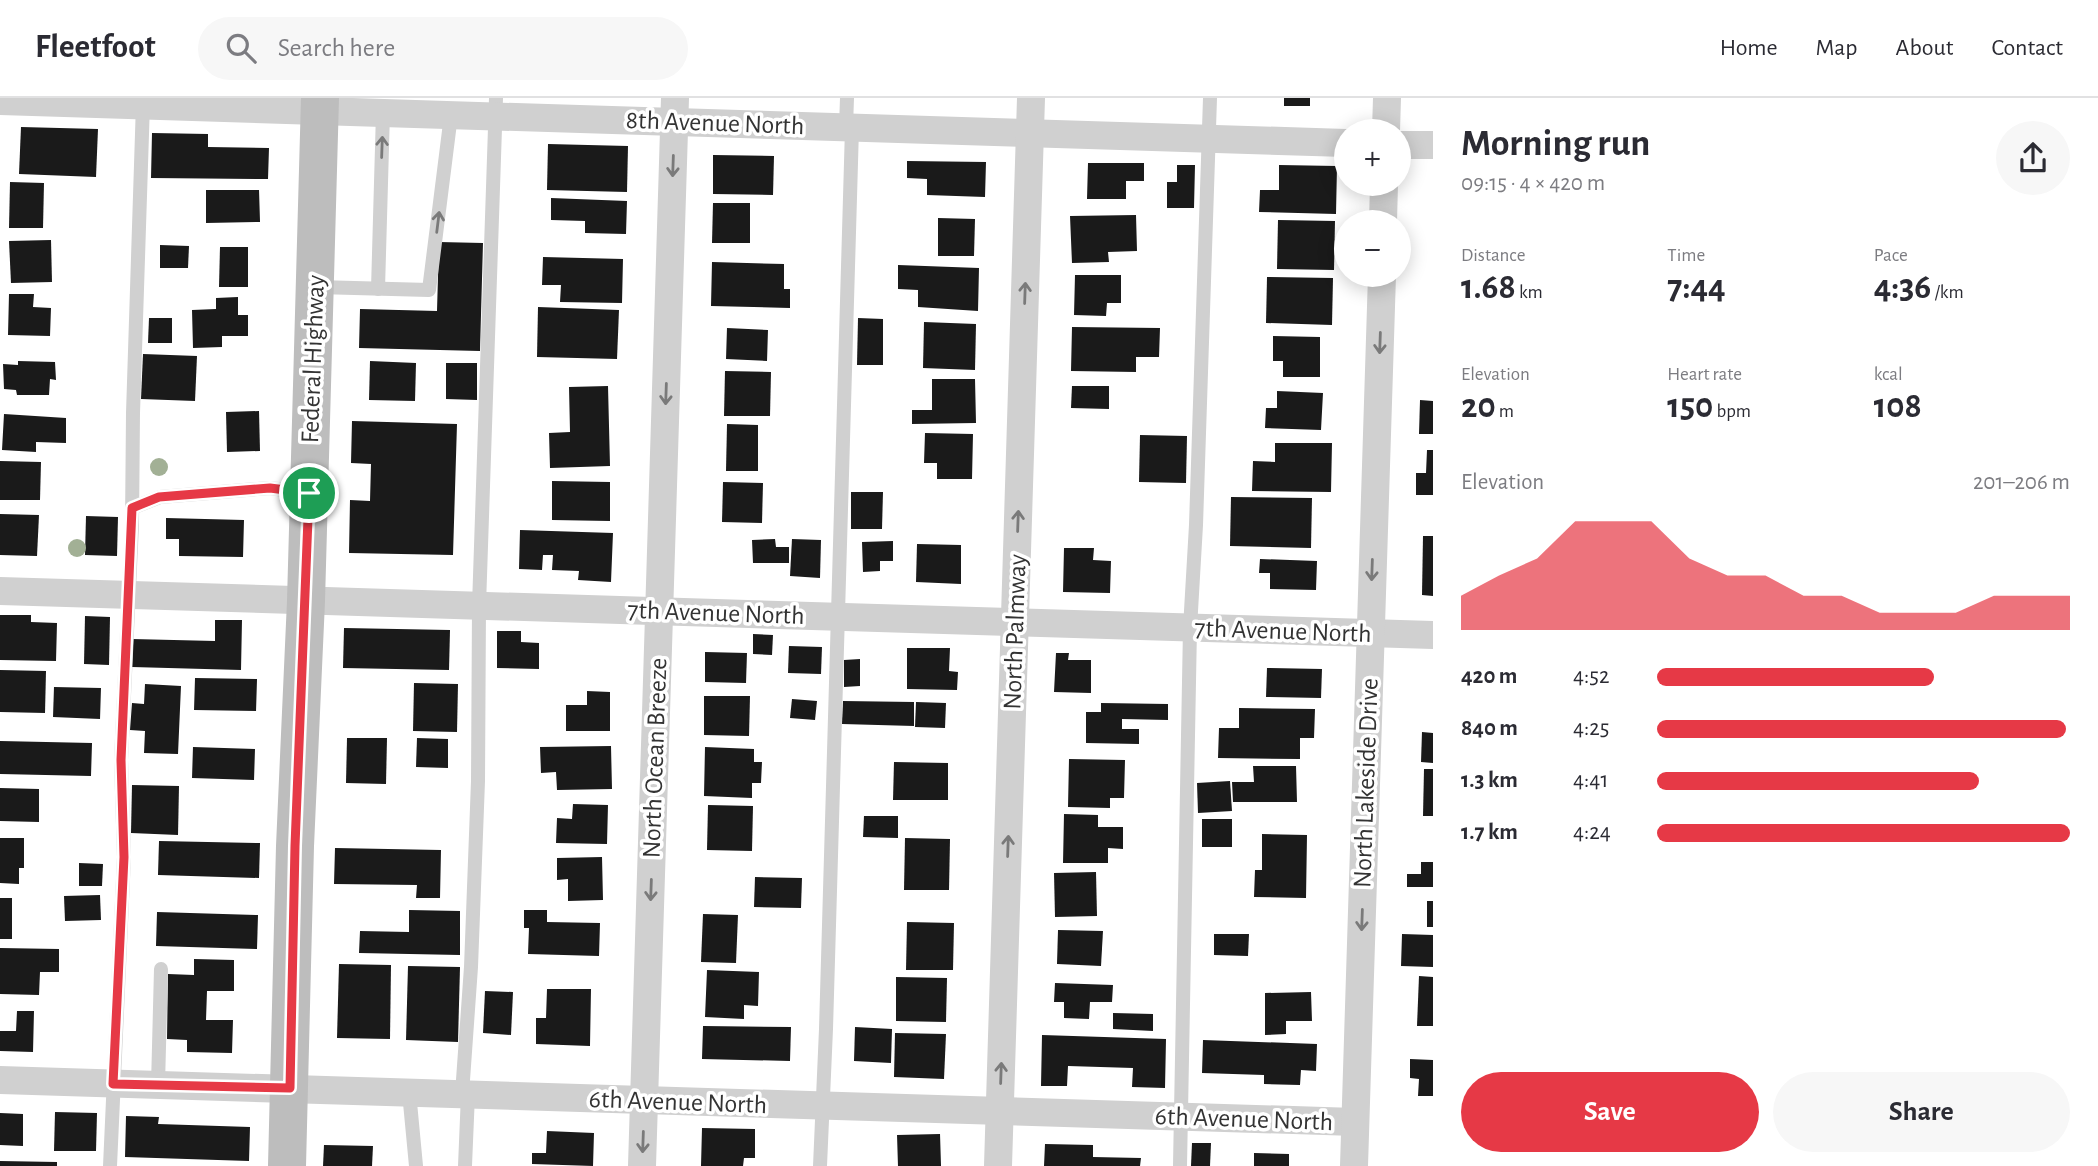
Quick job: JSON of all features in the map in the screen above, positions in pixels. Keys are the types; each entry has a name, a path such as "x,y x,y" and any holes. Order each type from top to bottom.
{"main road":[{"name":"Federal Highway","path":"287,1166 320,104"}],"street":[{"name":"North Palmway","path":"998,1166 1031,98"},
{"path":"1386,119 1387,98"},
{"name":"8th Avenue North","path":"0,101 320,104 383,112 451,114 496,107 675,110 849,128 1334,143"},
{"name":"North Ocean Breeze","path":"642,1166 675,110"},
{"path":"1411,145 1433,145"},
{"name":"North Lakeside Drive","path":"1354,1166 1382,287"},
{"name":"7th Avenue North","path":"0,591 1433,635"},
{"name":"6th Avenue North","path":"0,1080 1355,1122"}],"lane":[{"path":"820,1166 838,617 849,128 847,98"},
{"path":"1180,1166 1190,628 1196,538 1210,98"},
{"path":"110,1166 124,857 121,760 132,508 143,101"},
{"path":"465,1166 465,1094 478,781 479,606 496,107"},
{"path":"378,289 383,112"},
{"path":"315,287 429,290 451,114"},
{"path":"132,508 159,497 200,493 270,488 309,493"},
{"path":"158,1085 161,969"},
{"path":"409,1093 416,1166"}],"building":[{"path":"1284,98 1310,98 1310,106 1284,106"},
{"path":"21,127 98,129 96,177 19,174"},
{"path":"152,133 208,134 208,147 269,148 268,179 151,178"},
{"path":"548,144 628,146 627,192 547,190"},
{"path":"713,155 774,156 773,195 713,194"},
{"path":"907,161 986,162 985,197 927,195 927,179 907,178"},
{"path":"1088,163 1144,163 1144,181 1126,181 1126,199 1087,199"},
{"path":"1177,165 1195,165 1194,208 1167,208 1167,182 1177,182"},
{"path":"1279,165 1334,166 1336,210 1334,214 1259,212 1260,190 1279,190"},
{"path":"10,182 44,183 43,228 9,228"},
{"path":"206,190 259,190 260,222 206,223"},
{"path":"551,198 627,201 626,234 585,233 585,221 551,220"},
{"path":"713,203 750,203 750,243 712,243"},
{"path":"1136,215 1137,251 1108,252 1109,262 1072,263 1070,216"},
{"path":"938,218 975,219 974,256 938,256"},
{"path":"1278,220 1334,221 1334,270 1277,269"},
{"path":"51,240 52,282 11,283 9,241"},
{"path":"439,242 483,243 480,351 359,348 360,309 437,311"},
{"path":"160,245 189,246 188,268 160,268"},
{"path":"220,247 248,247 248,287 219,287"},
{"path":"543,257 623,259 622,303 560,302 561,285 542,285"},
{"path":"712,262 784,264 784,289 790,289 790,308 711,306"},
{"path":"898,265 979,268 978,311 918,307 918,290 898,289"},
{"path":"1075,275 1121,275 1121,303 1107,303 1106,316 1074,315"},
{"path":"1267,277 1333,278 1332,325 1266,323"},
{"path":"9,294 34,294 33,307 51,308 50,336 8,335"},
{"path":"238,297 238,315 248,315 248,336 222,336 222,347 193,348 192,310 216,309 216,298"},
{"path":"538,307 619,310 617,359 537,357"},
{"path":"149,318 172,318 172,343 148,343"},
{"path":"858,318 883,319 883,365 857,365"},
{"path":"924,322 976,324 975,370 923,368"},
{"path":"1072,327 1160,328 1159,357 1136,357 1136,372 1071,371"},
{"path":"727,328 768,330 767,361 726,359"},
{"path":"1273,336 1320,337 1320,377 1283,377 1283,361 1273,361"},
{"path":"143,354 197,356 195,401 141,399"},
{"path":"18,361 55,362 56,380 50,379 49,395 17,395 16,390 4,389 3,364 18,365"},
{"path":"370,361 416,363 415,401 369,400"},
{"path":"446,363 477,363 477,400 446,399"},
{"path":"725,371 771,372 770,416 724,416"},
{"path":"932,379 975,379 976,423 912,424 912,410 932,410"},
{"path":"608,386 610,466 550,468 549,433 570,432 569,387"},
{"path":"1072,386 1109,386 1109,409 1071,408"},
{"path":"1277,391 1323,393 1321,430 1265,428 1266,408 1277,408"},
{"path":"1420,400 1433,401 1433,434 1419,434"},
{"path":"259,411 260,451 227,452 226,412"},
{"path":"4,414 66,418 66,443 36,442 36,452 2,450"},
{"path":"352,421 457,424 453,555 349,553 350,500 370,501 371,464 351,463"},
{"path":"727,424 758,425 758,471 726,471"},
{"path":"925,433 973,434 972,479 937,479 937,463 924,463"},
{"path":"1140,435 1187,436 1186,483 1139,482"},
{"path":"1275,443 1332,443 1331,492 1252,491 1253,461 1275,462"},
{"path":"1427,450 1433,450 1433,495 1416,495 1416,473 1426,473"},
{"path":"0,461 41,462 40,500 0,500"},
{"path":"552,481 610,482 610,521 552,520"},
{"path":"723,482 763,483 762,523 722,522"},
{"path":"851,492 883,492 882,529 851,529"},
{"path":"1231,497 1312,498 1311,548 1230,546"},
{"path":"0,514 39,515 37,556 0,555"},
{"path":"86,516 118,517 117,556 85,555"},
{"path":"166,518 244,520 243,557 179,556 179,539 166,539"},
{"path":"520,530 613,533 611,582 578,580 579,571 552,570 553,555 543,555 542,570 519,569"},
{"path":"1423,536 1433,536 1433,596 1422,595"},
{"path":"775,539 776,547 789,547 789,563 753,563 752,540"},
{"path":"792,539 821,540 820,578 790,576"},
{"path":"893,541 893,561 880,561 880,571 863,572 862,542"},
{"path":"917,544 961,545 961,584 916,582"},
{"path":"1064,548 1094,548 1093,560 1111,561 1110,593 1063,592"},
{"path":"1260,559 1317,561 1316,590 1270,589 1270,573 1259,573"},
{"path":"0,615 31,615 31,622 57,623 56,661 0,660"},
{"path":"85,616 110,617 109,665 84,664"},
{"path":"215,620 242,620 241,670 132,667 132,639 215,641"},
{"path":"344,628 450,630 449,670 343,668"},
{"path":"497,631 521,631 521,642 539,643 539,669 497,668"},
{"path":"753,634 773,635 772,655 753,654"},
{"path":"789,646 822,647 821,674 788,673"},
{"path":"907,648 950,648 949,671 958,672 957,690 907,689"},
{"path":"705,652 747,653 746,683 705,682"},
{"path":"1056,653 1069,653 1068,660 1091,660 1091,693 1054,692"},
{"path":"860,659 860,686 844,687 844,660"},
{"path":"1267,668 1322,669 1321,698 1266,697"},
{"path":"0,670 46,671 45,713 0,712"},
{"path":"195,678 257,679 256,711 194,710"},
{"path":"414,683 458,684 457,732 413,731"},
{"path":"145,684 181,686 178,754 144,753 145,731 130,730 132,703 144,704"},
{"path":"54,687 101,688 100,719 53,717"},
{"path":"587,691 610,692 610,731 566,731 566,705 587,705"},
{"path":"704,696 750,696 749,736 704,735"},
{"path":"792,699 817,701 815,720 790,718"},
{"path":"843,701 914,702 914,726 842,724"},
{"path":"916,702 946,703 945,728 915,727"},
{"path":"1101,703 1168,704 1168,720 1122,719 1122,729 1139,729 1139,744 1086,743 1086,712 1101,712"},
{"path":"1239,708 1315,709 1314,738 1300,738 1300,759 1218,758 1219,728 1239,728"},
{"path":"1422,732 1433,733 1433,763 1421,762"},
{"path":"347,738 387,738 386,784 346,783"},
{"path":"417,738 448,739 448,768 416,767"},
{"path":"0,741 92,743 91,776 0,774"},
{"path":"611,746 612,789 557,790 556,772 541,773 540,747"},
{"path":"193,747 255,749 254,780 192,778"},
{"path":"705,747 754,749 754,762 762,762 761,783 752,783 752,798 704,796"},
{"path":"1069,759 1125,760 1124,798 1110,798 1110,808 1068,807"},
{"path":"894,762 948,763 948,800 893,800"},
{"path":"1253,766 1296,766 1297,802 1233,802 1232,782 1254,782"},
{"path":"1424,769 1433,769 1433,816 1423,816"},
{"path":"1230,781 1232,811 1198,813 1197,783"},
{"path":"132,785 179,786 178,835 131,833"},
{"path":"0,788 39,789 39,822 0,821"},
{"path":"573,804 608,805 607,844 556,843 557,818 572,819"},
{"path":"708,805 753,806 752,851 707,850"},
{"path":"1064,814 1098,815 1098,827 1123,827 1123,849 1108,848 1108,863 1063,863"},
{"path":"864,816 898,816 898,838 863,837"},
{"path":"1202,819 1232,819 1232,847 1202,847"},
{"path":"1262,834 1307,835 1306,898 1254,897 1255,870 1262,870"},
{"path":"0,838 24,838 24,868 19,868 19,884 0,883"},
{"path":"905,838 950,839 949,890 904,890"},
{"path":"159,841 260,843 259,878 158,875"},
{"path":"335,848 441,850 440,898 416,898 417,885 334,884"},
{"path":"602,857 603,900 568,901 568,879 557,880 557,858"},
{"path":"1421,862 1433,862 1433,887 1407,887 1407,874 1421,874"},
{"path":"79,863 103,864 102,886 79,886"},
{"path":"1096,872 1097,916 1055,917 1054,873"},
{"path":"755,877 802,878 801,908 754,907"},
{"path":"100,895 101,920 65,921 64,896"},
{"path":"0,898 12,898 12,939 0,939"},
{"path":"1427,901 1433,901 1433,927 1427,927"},
{"path":"409,910 460,911 460,955 359,953 360,931 409,932"},
{"path":"524,910 547,910 547,922 600,923 599,956 528,954 529,928 524,928"},
{"path":"157,912 258,915 257,949 156,946"},
{"path":"703,914 738,915 736,963 701,962"},
{"path":"907,922 954,923 953,970 906,970"},
{"path":"1058,930 1103,931 1101,966 1057,964"},
{"path":"1214,934 1249,934 1248,956 1214,955"},
{"path":"1402,934 1433,935 1433,967 1401,966"},
{"path":"0,948 59,949 59,972 40,972 39,995 0,994"},
{"path":"194,959 234,960 234,991 207,991 206,1020 233,1020 232,1053 187,1052 187,1040 167,1039 168,974 194,975"},
{"path":"339,964 391,965 390,1039 337,1038"},
{"path":"408,966 460,967 458,1042 406,1040"},
{"path":"707,970 759,972 758,1006 744,1005 744,1019 705,1017"},
{"path":"1419,976 1433,977 1433,1026 1417,1026"},
{"path":"896,977 947,978 946,1022 896,1021"},
{"path":"1055,983 1113,985 1112,1002 1090,1002 1089,1019 1064,1018 1064,1002 1054,1002"},
{"path":"547,989 591,989 590,1046 536,1044 536,1018 546,1018"},
{"path":"485,991 513,992 511,1035 483,1033"},
{"path":"1311,992 1312,1021 1286,1021 1286,1034 1265,1035 1265,993"},
{"path":"17,1011 34,1011 33,1052 0,1051 0,1031 16,1031"},
{"path":"1113,1013 1153,1014 1153,1031 1113,1029"},
{"path":"703,1026 791,1027 790,1061 702,1059"},
{"path":"855,1027 892,1029 891,1063 854,1061"},
{"path":"895,1033 946,1034 944,1079 894,1077"},
{"path":"1042,1035 1166,1039 1165,1088 1132,1087 1133,1068 1068,1066 1067,1086 1041,1086"},
{"path":"1203,1040 1317,1044 1316,1071 1301,1070 1300,1085 1264,1084 1264,1075 1202,1073"},
{"path":"1410,1059 1433,1060 1433,1096 1418,1096 1419,1079 1410,1078"},
{"path":"55,1112 97,1113 96,1151 54,1151"},
{"path":"0,1113 23,1114 23,1146 0,1145"},
{"path":"126,1116 159,1117 158,1124 250,1127 249,1161 125,1157"},
{"path":"702,1128 755,1129 755,1158 744,1158 743,1166 701,1166"},
{"path":"547,1131 594,1133 593,1166 532,1164 532,1153 546,1153"},
{"path":"940,1134 941,1166 898,1166 897,1135"},
{"path":"1192,1143 1211,1143 1210,1166 1191,1166"},
{"path":"1045,1144 1093,1145 1093,1157 1141,1158 1140,1166 1044,1166"},
{"path":"324,1145 373,1146 372,1166 323,1166"},
{"path":"1254,1153 1289,1154 1289,1166 1254,1166"},
{"path":"0,1161 57,1162 57,1166 0,1166"}],"route":[{"path":"270,488 309,493 295,846 290,1088 113,1084 124,857 121,760 132,508 159,497 270,488"}]}
